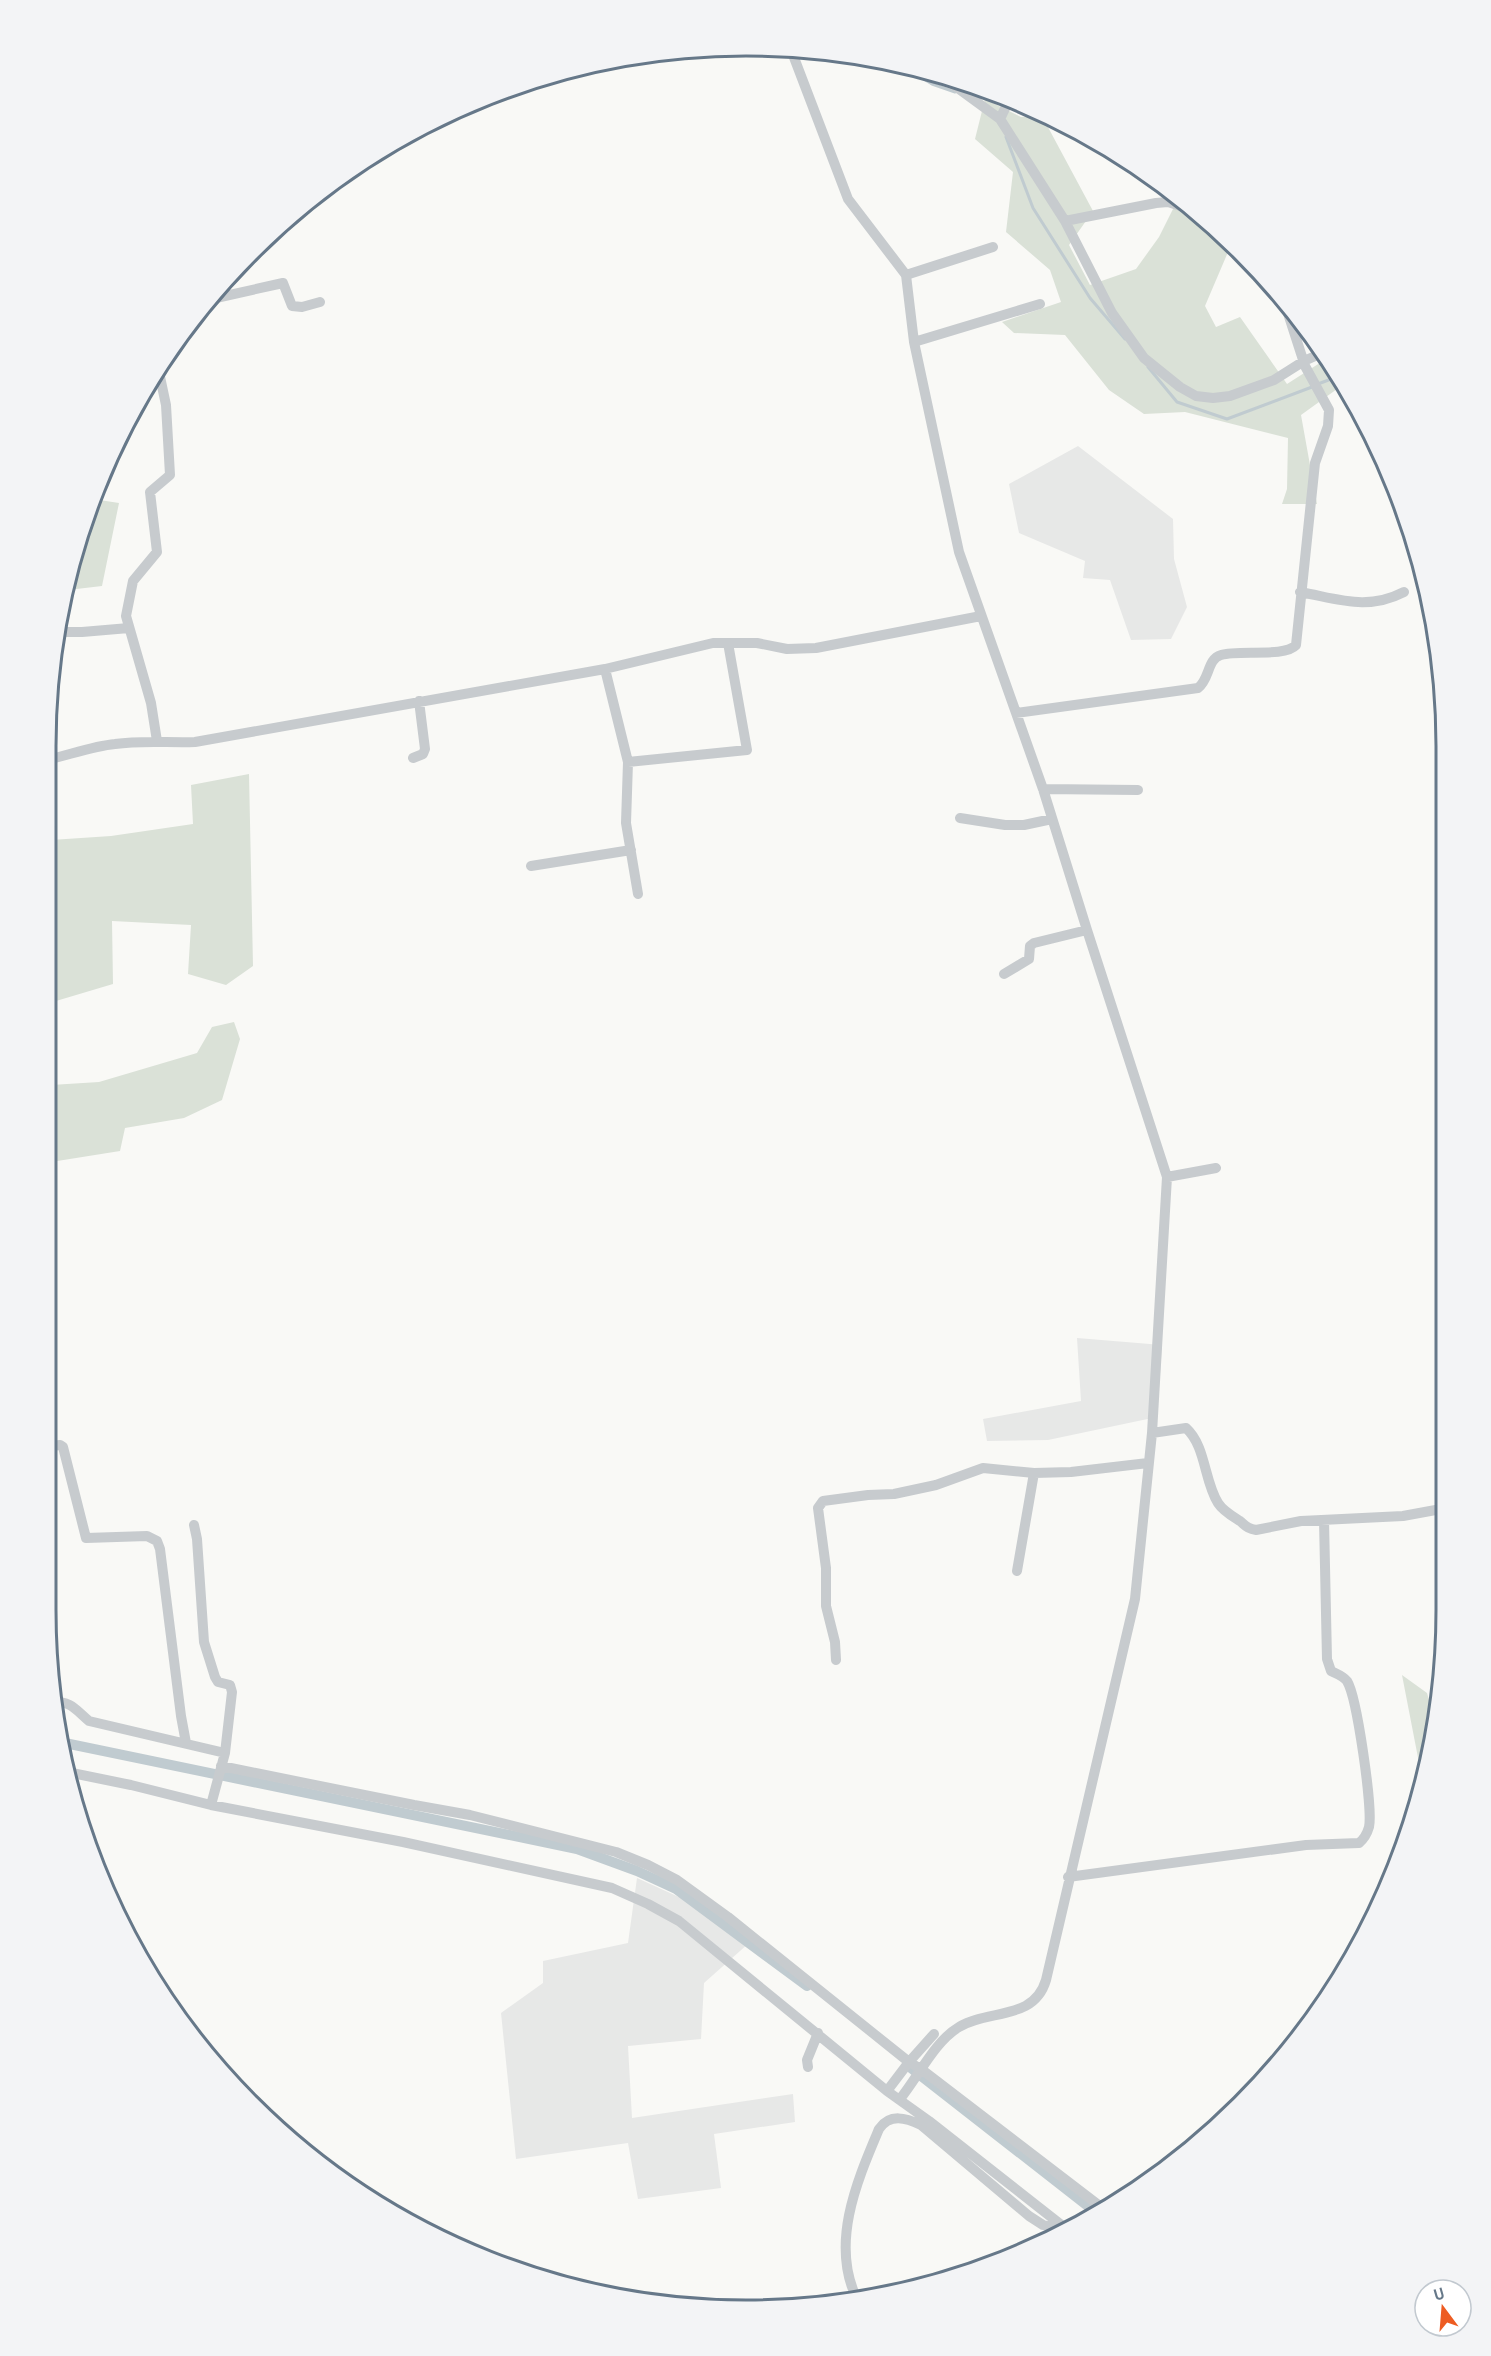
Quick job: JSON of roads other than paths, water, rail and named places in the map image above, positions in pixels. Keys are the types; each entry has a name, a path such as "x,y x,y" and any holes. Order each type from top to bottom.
{"street":[{"path":"794,57 848,199 906,274 914,342 955,537 1044,789 1167,1177 1152,1432 1135,1599 1042,1992 1033,2001 1017,2010 960,2026 948,2037 903,2095"},
{"path":"960,90 1000,119 1065,221 1112,314 1144,358 1180,387 1196,396 1213,398 1230,396 1274,380 1316,357"},
{"path":"1000,119 1006,106"},
{"path":"1065,221 1156,203 1172,203"},
{"path":"906,274 993,248"},
{"path":"222,296 283,282 292,306 302,307 320,302"},
{"path":"914,342 1040,304"},
{"path":"1016,713 1191,690 1202,686 1213,659 1223,654 1293,649 1296,645 1315,463 1328,426 1329,410 1305,364 1290,322"},
{"path":"157,741 151,703 126,616 133,581 157,552 150,492 170,475 166,405 161,380"},
{"path":"1300,592 1362,604 1389,600 1404,592"},
{"path":"56,758 114,744 157,741 195,742 605,669 713,643 757,643 787,649 816,648 981,616"},
{"path":"65,632 129,628"},
{"path":"628,762 747,750 728,643"},
{"path":"605,669 628,762 626,823 638,894"},
{"path":"413,758 423,754 425,749 419,701"},
{"path":"1044,789 1138,790"},
{"path":"960,818 1005,825 1024,825 1052,819"},
{"path":"531,866 631,850"},
{"path":"1004,975 1029,960 1030,946 1035,943 1087,930"},
{"path":"1167,1177 1216,1168"},
{"path":"1152,1432 1186,1428 1198,1447 1218,1502 1228,1514 1249,1529 1256,1530 1301,1521 1403,1516 1436,1510"},
{"path":"56,1445 63,1448 86,1538 147,1536 157,1541 160,1549 186,1743"},
{"path":"836,1660 835,1642 826,1606 826,1568 818,1508 820,1504 839,1498 894,1494 936,1485 983,1468 1034,1473 1071,1472 1148,1463"},
{"path":"1017,1571 1034,1473"},
{"path":"1068,1877 1306,1845 1359,1843 1363,1839 1369,1825 1368,1792 1357,1713 1348,1683 1342,1676 1331,1671 1327,1659 1324,1520"},
{"path":"194,1525 204,1641 218,1682 228,1684 232,1692 225,1753 212,1800"},
{"path":"61,1701 76,1707 89,1721 225,1753"},
{"path":"221,1769 470,1815 616,1852 648,1865 677,1880 728,1917 908,2063 1097,2204"},
{"path":"76,1774 212,1800 612,1888 648,1904 679,1921 818,2033 903,2095 1060,2224"},
{"path":"808,2067 807,2060 818,2033"},
{"path":"890,2087 934,2034"},
{"path":"854,2292 850,2281 846,2254 850,2208 858,2181 883,2123 892,2119 906,2118 921,2125 1011,2201 1043,2225 1054,2227"},
{"path":"1011,2201 1019,2192"}],"waterway":[{"path":"924,79 955,92"},
{"path":"1006,137 1033,208 1090,298 1125,339"},
{"path":"1148,367 1177,402 1227,419 1312,387"},
{"path":"1318,384 1330,379"},
{"path":"69,1744 577,1849 637,1871 676,1889 807,1986"},
{"path":"911,2068 1090,2208"}]}
